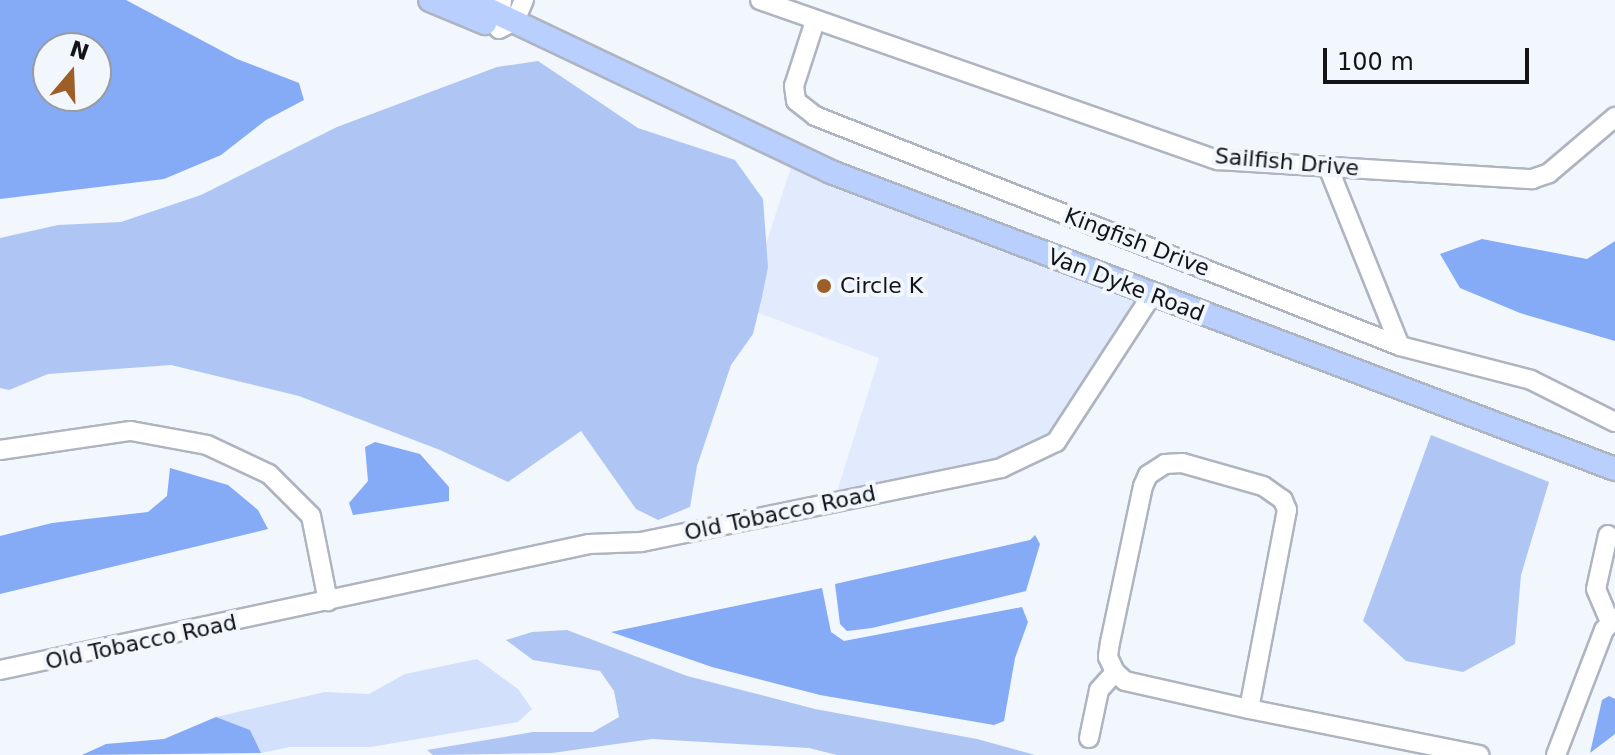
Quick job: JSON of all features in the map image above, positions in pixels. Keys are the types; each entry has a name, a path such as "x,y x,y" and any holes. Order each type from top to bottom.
{"main road":[{"name":"Van Dyke Road","path":"430,0 507,12"},
{"name":"Van Dyke Road","path":"469,0 507,12 643,85 831,172 1151,296 1615,469"}],"street":[{"path":"760,0 815,21"},
{"name":"Sailfish Drive","path":"815,21 1218,160 1532,179 1549,173 1615,117"},
{"name":"Kingfish Drive","path":"815,21 794,86 796,101 815,116 1400,346 1531,380 1615,422"},
{"path":"1328,167 1400,346"},
{"name":"Old Tobacco Road","path":"0,670 589,544 641,542 1001,468 1056,442 1151,296"},
{"path":"0,450 131,431 207,445 269,474 311,516 328,601"},
{"path":"1249,709 1287,510 1283,500 1263,486 1182,463 1155,469 1143,486 1110,642 1108,657 1115,672 1125,681 1249,709 1479,755"},
{"path":"1556,755 1612,619 1596,589 1608,535"},
{"path":"1089,738 1099,690 1115,672"}],"shaded area":[{"path":"0,0 126,0 237,59 299,83 304,100 266,120 221,155 164,179 0,199"},
{"path":"538,61 638,128 735,160 763,199 768,267 762,297 753,334 731,365 697,466 690,507 658,520 636,509 581,431 508,482 440,450 299,396 171,365 48,374 9,390 0,388 0,238 58,225 121,222 201,195 337,127 497,67"},
{"path":"792,164 1142,304 1052,439 996,465 834,501 879,358 745,308"},
{"path":"1482,239 1587,259 1615,241 1615,341 1520,313 1460,288 1440,254"},
{"path":"1431,435 1549,482 1521,575 1515,644 1463,672 1406,661 1363,621"},
{"path":"375,442 420,454 449,487 449,501 353,515 349,503 368,481 365,447"},
{"path":"170,468 228,485 258,510 268,529 0,594 0,536 52,523 148,512 167,496"},
{"path":"1035,535 1040,544 1026,591 872,628 847,631 840,624 835,584 1030,540"},
{"path":"822,588 831,632 844,641 1022,607 1028,622 1015,658 1004,721 994,725 820,695 712,667 611,632"},
{"path":"567,630 687,676 815,709 977,739 1035,755 837,755 809,748 652,739 552,753 433,755 427,750 533,732 593,732 619,717 614,691 600,671 533,660 506,640 532,632"},
{"path":"477,659 518,689 532,709 518,722 371,747 290,747 261,753 250,730 216,717 325,692 369,694 405,674"},
{"path":"1609,696 1615,699 1615,734 1590,753 1602,700"},
{"path":"216,717 250,730 261,753 82,755 106,744 164,739"}],"place":[{"name":"Circle K","path":"824,286"}]}
